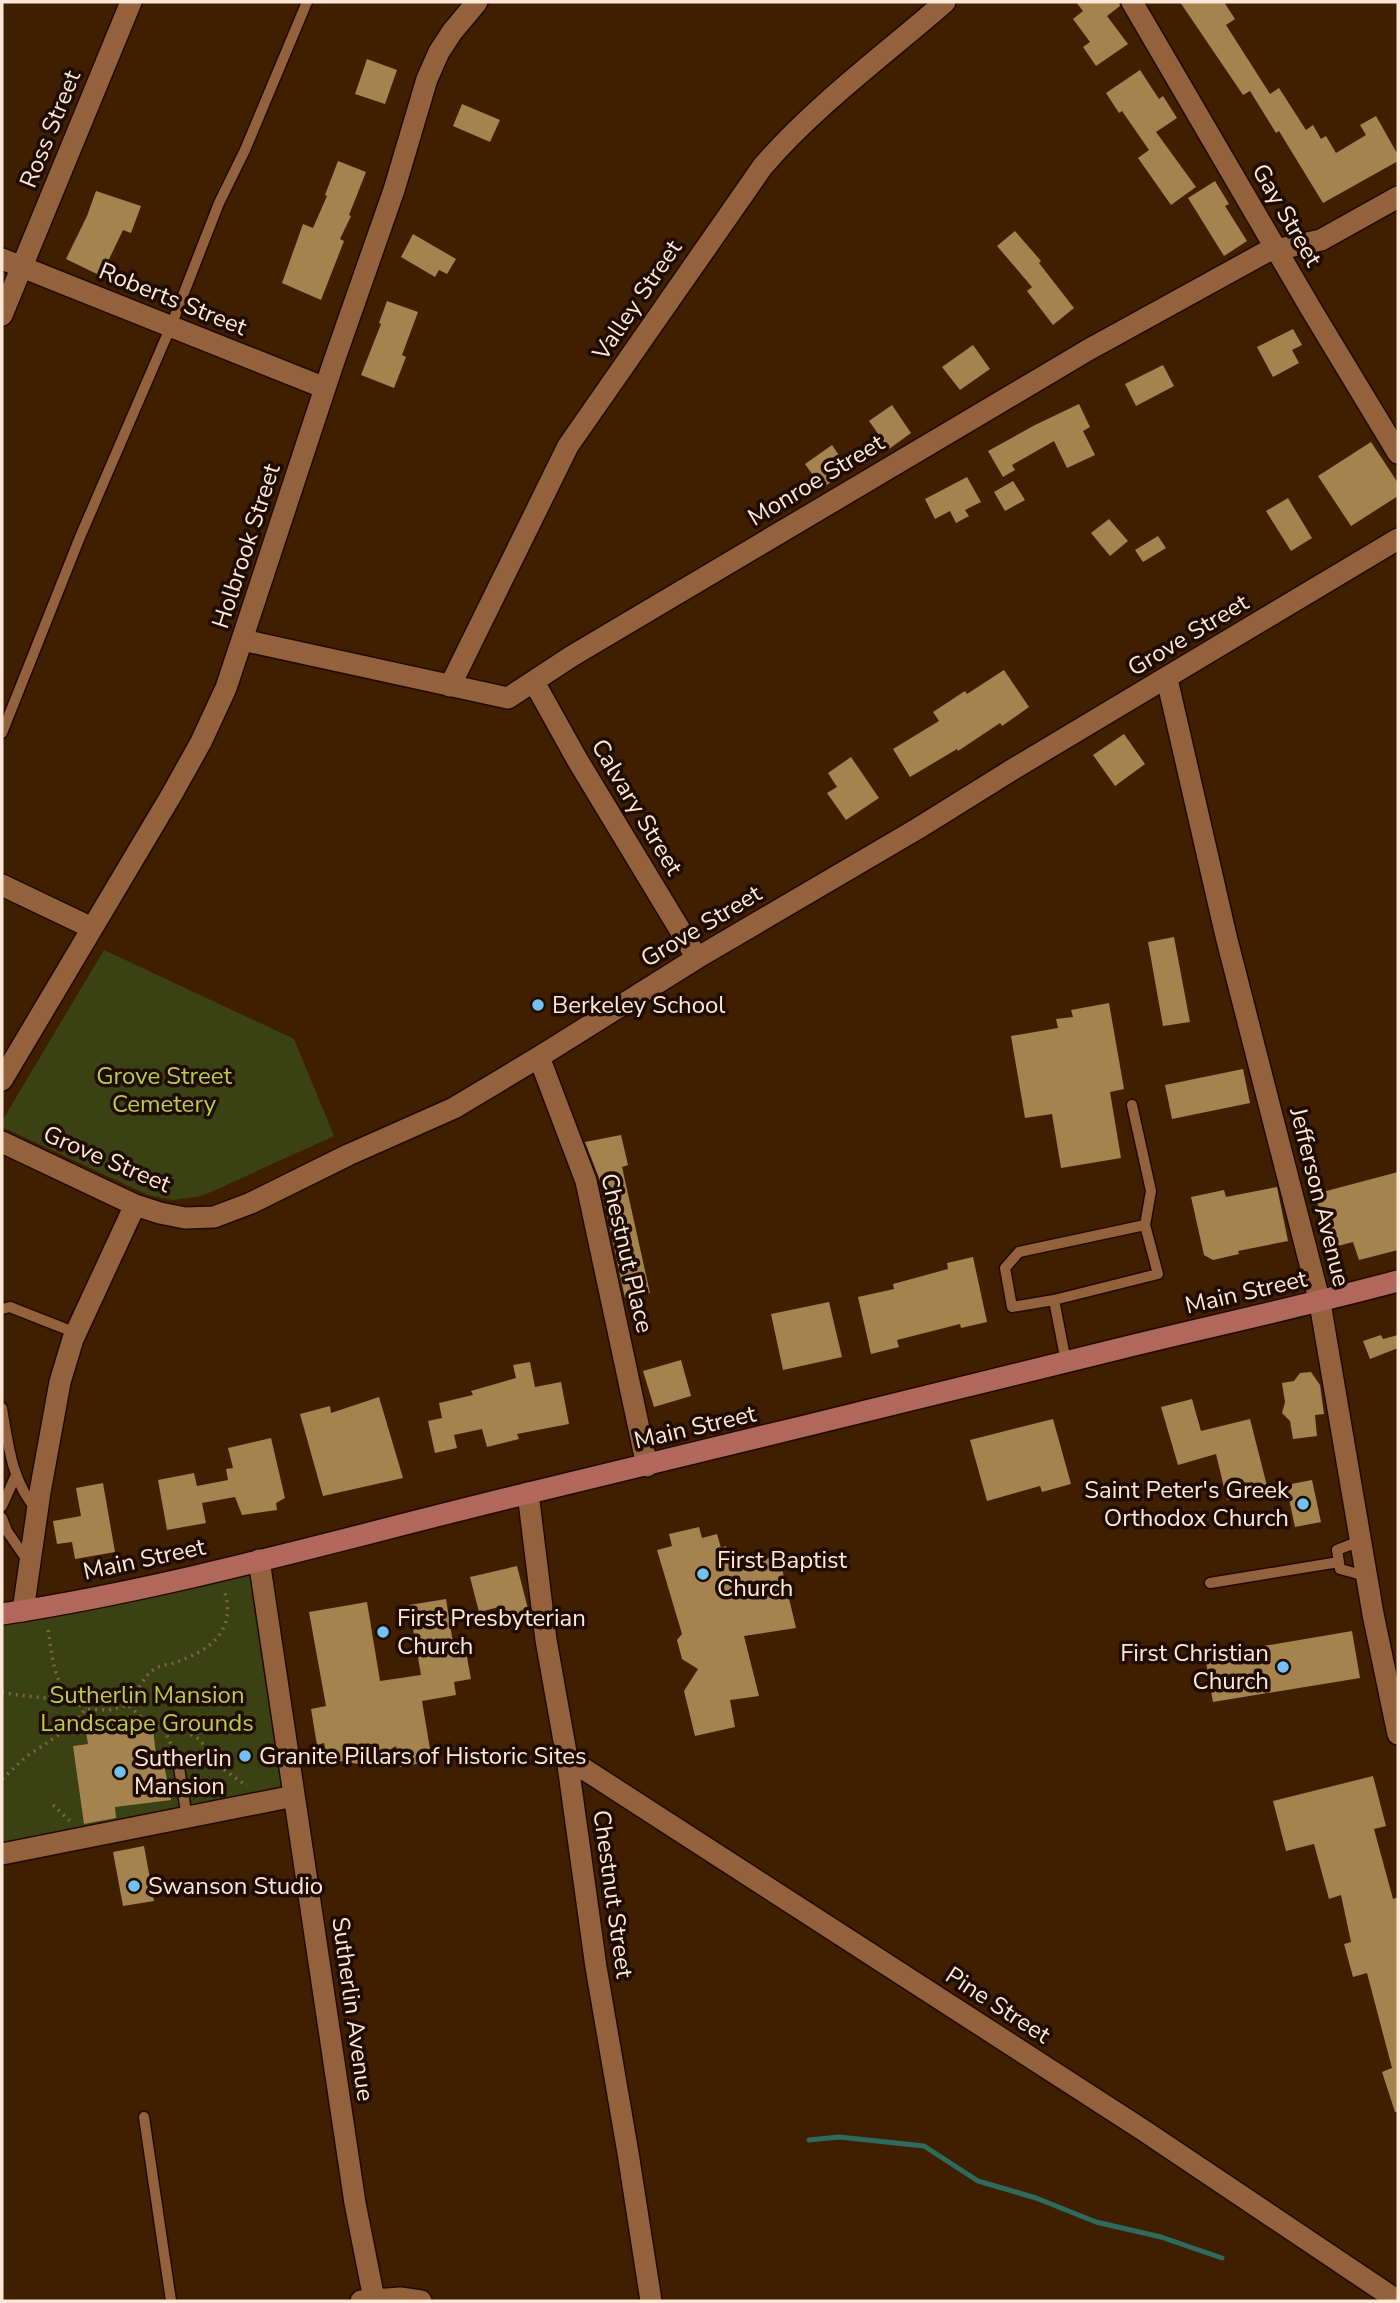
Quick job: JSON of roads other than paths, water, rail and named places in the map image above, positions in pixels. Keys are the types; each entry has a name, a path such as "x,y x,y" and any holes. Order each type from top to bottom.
{"main road":[{"name":"Main Street","path":"12,1612 121,1592 259,1560 1066,1362 1320,1303 1398,1281"}],"street":[{"name":"Ross Street","path":"2,315 12,263 131,2"},
{"name":"Holbrook Street","path":"2,1080 201,742 226,688 394,190 427,79 446,42 477,2"},
{"name":"Valley Street","path":"450,686 568,446 763,166 786,140 837,93 945,2"},
{"name":"Gay Street","path":"1132,2 1398,453"},
{"name":"Monroe Street","path":"242,640 508,698 572,656 1017,391 1276,248 1295,247 1321,240 1398,197"},
{"name":"Roberts Street","path":"12,263 325,388"},
{"name":"Grove Street","path":"2,1142 135,1205 185,1217 214,1217 251,1203 348,1154 454,1108 697,958 1398,539"},
{"name":"Jefferson Avenue","path":"1167,679 1217,899 1320,1303 1366,1576 1389,1647 1398,1734"},
{"name":"Calvary Street","path":"534,682 578,761 697,958"},
{"path":"2,885 92,928"},
{"name":"Chestnut Place","path":"540,1057 586,1181 647,1466"},
{"path":"12,1612 29,1564 55,1401 76,1333 135,1205"},
{"name":"Chestnut Street","path":"528,1493 546,1640 567,1758 596,1968 651,2301"},
{"name":"Sutherlin Avenue","path":"259,1560 368,2300"},
{"name":"Pine Street","path":"567,1758 1143,2130 1398,2301"},
{"path":"2,1854 295,1796"},
{"path":"368,2300 400,2298 421,2301"}],"lane":[{"path":"2,733 85,525 171,326 219,203 245,150 307,2"},
{"path":"1132,1105 1151,1191 1145,1225 1158,1274 1054,1300 1012,1307 1005,1268 1019,1252 1145,1225"},
{"path":"1054,1300 1066,1362"},
{"path":"2,1309 10,1307 76,1333"},
{"path":"2,1410 16,1475 24,1495 37,1510"},
{"path":"2,1506 16,1475"},
{"path":"2,1518 7,1531 29,1564"},
{"path":"1360,1541 1337,1550 1340,1569 1366,1576"},
{"path":"1210,1583 1339,1562"},
{"path":"177,1760 187,1818"},
{"path":"144,2117 171,2301"}],"waterway":[{"path":"809,2140 839,2137 924,2146 978,2181 1036,2198 1096,2222 1161,2237 1222,2258"}],"place":[{"name":"Berkeley School","path":"538,1005"},
{"name":"Saint Peter's Greek Orthodox Church","path":"1303,1504"},
{"name":"First Baptist Church","path":"703,1574"},
{"name":"First Presbyterian Church","path":"383,1632"},
{"name":"First Christian Church","path":"1283,1667"},
{"name":"Granite Pillars of Historic Sites","path":"245,1756"},
{"name":"Sutherlin Mansion","path":"120,1772"},
{"name":"Swanson Studio","path":"134,1886"}],"park label":[{"name":"Grove Street Cemetery","path":"164,1090"},
{"name":"Sutherlin Mansion Landscape Grounds","path":"147,1709"}]}
